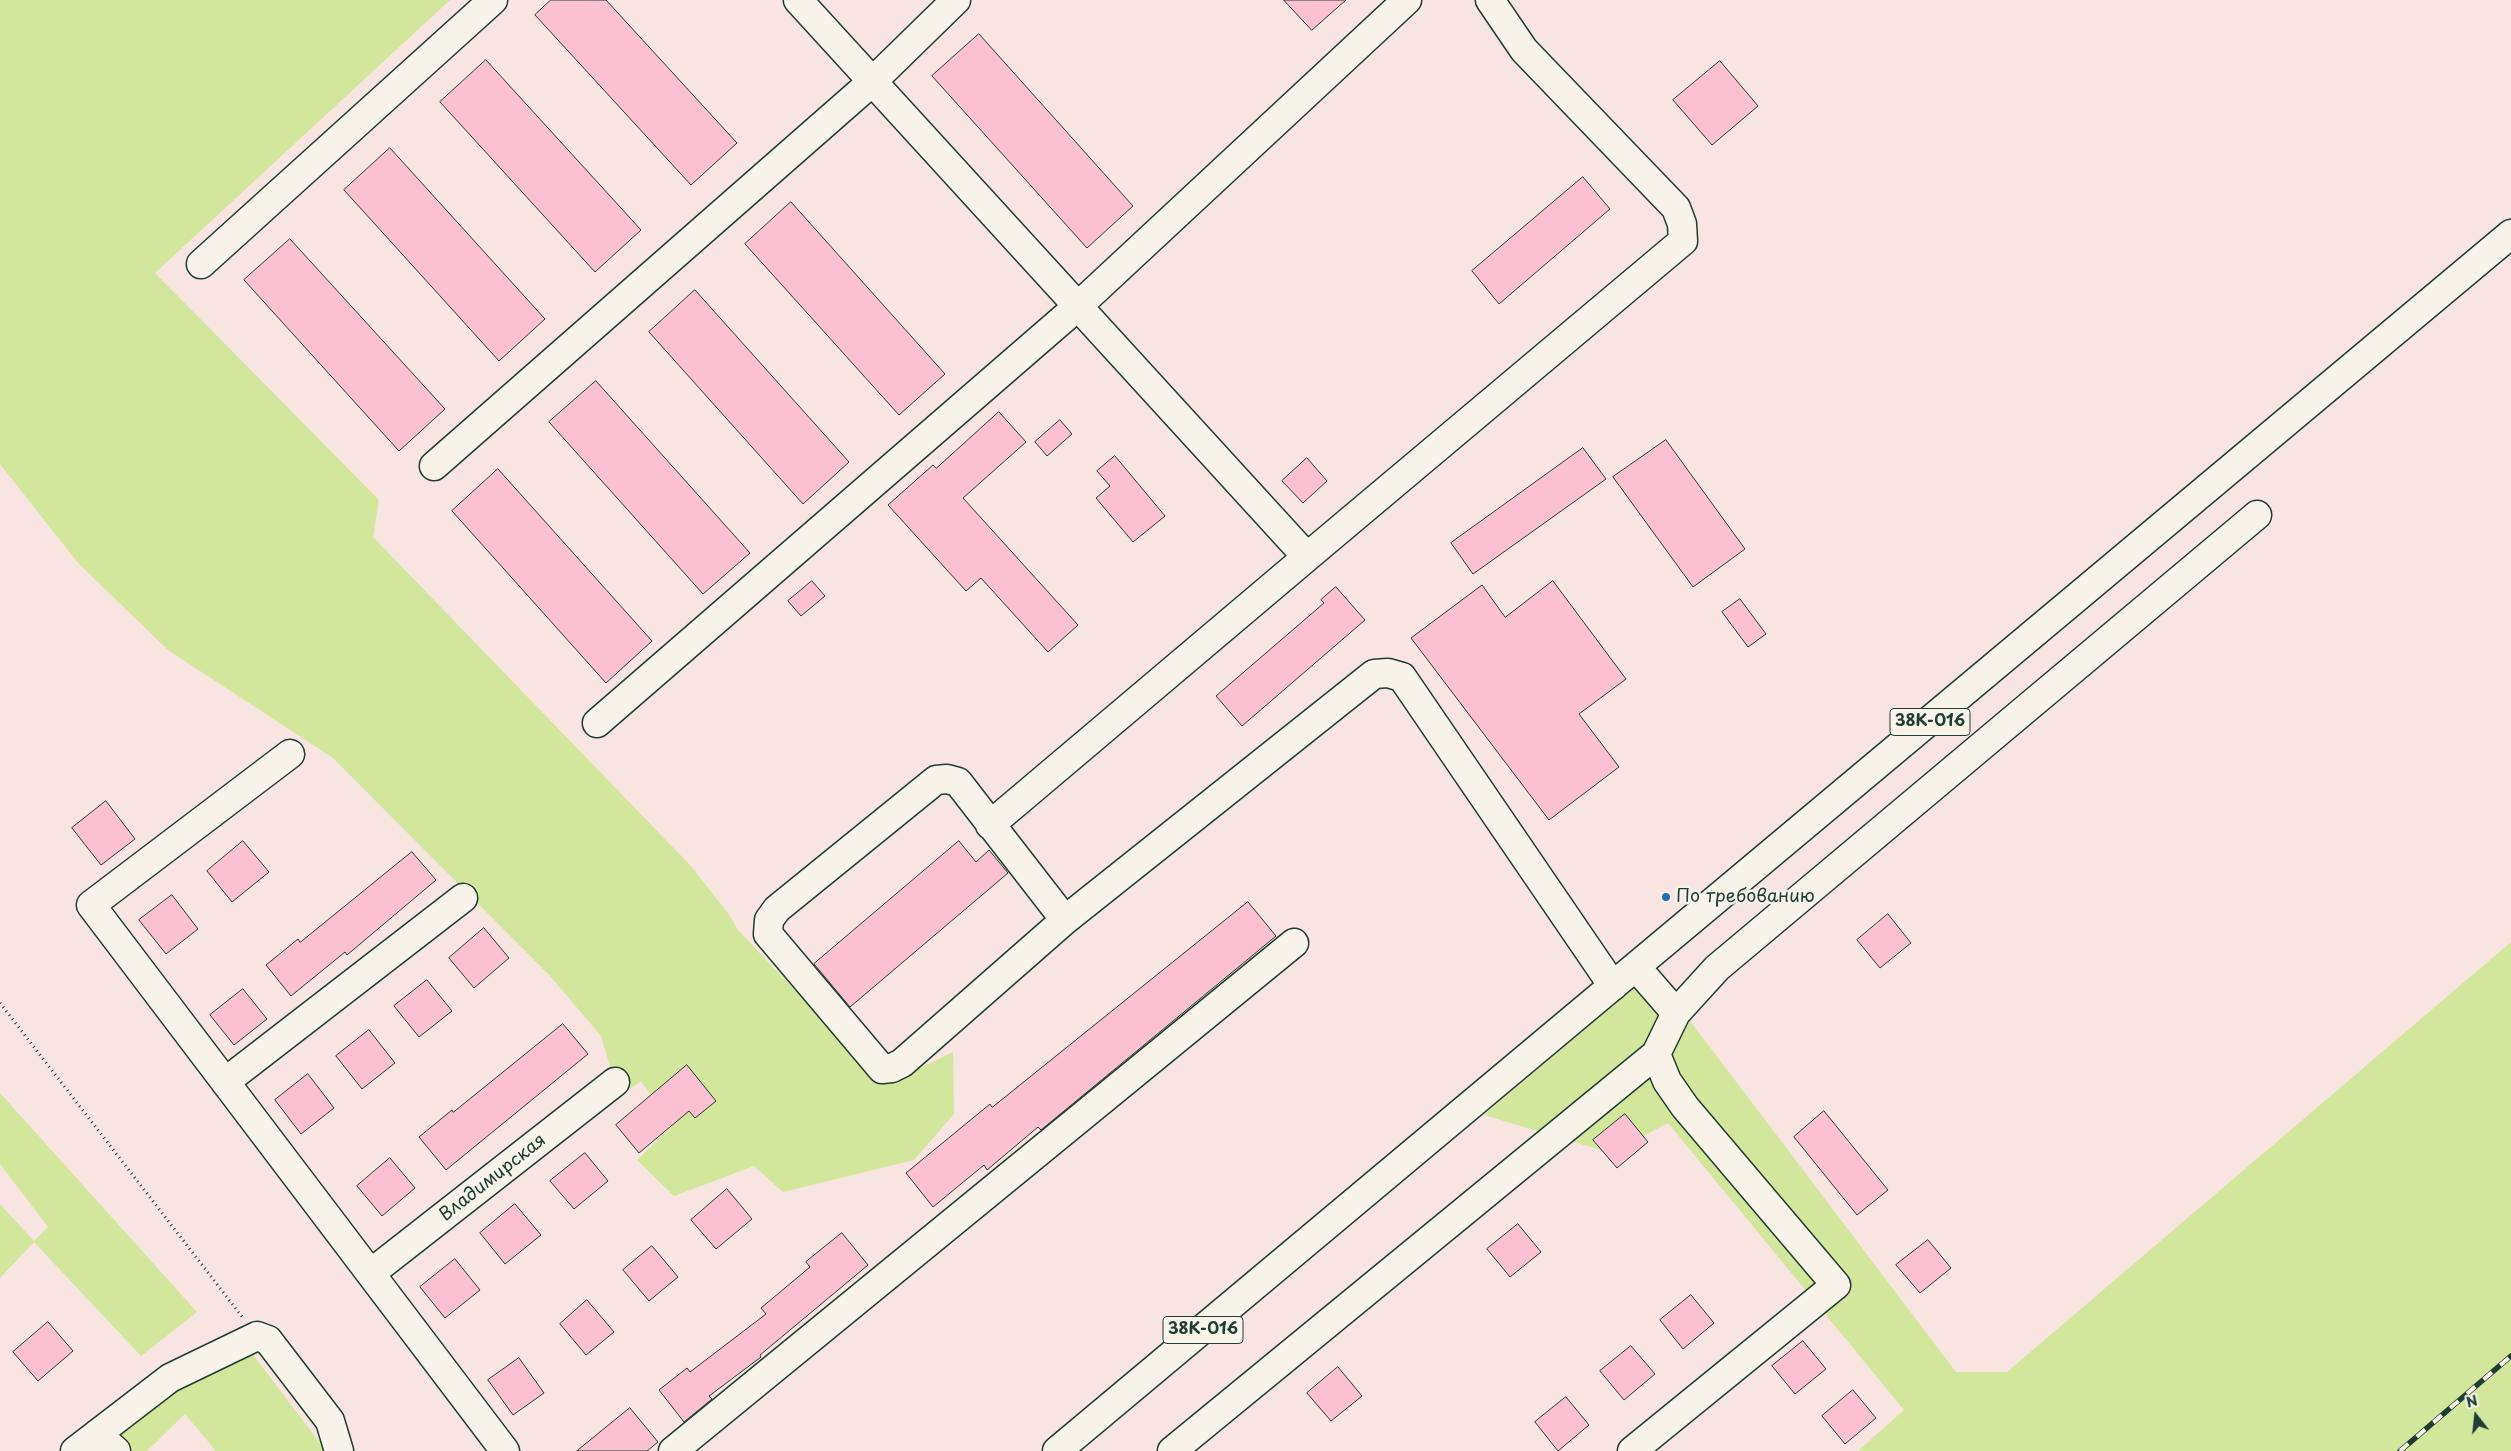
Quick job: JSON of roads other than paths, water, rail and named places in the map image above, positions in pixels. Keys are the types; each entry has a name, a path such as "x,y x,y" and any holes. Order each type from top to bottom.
{"street":[{"path":"202,264 493,0"},
{"path":"798,0 1307,557"},
{"path":"434,466 873,81 956,0"},
{"path":"597,723 1077,307 1407,0"},
{"path":"990,825 1683,241 1682,224 1676,208 1524,50 1490,0"},
{"name":"38К-016","path":"1057,1451 2511,234"},
{"path":"1172,1451 1656,1054 1676,1013 1717,968 2257,515"},
{"path":"1065,920 958,782 947,779 936,780 777,909 768,920 768,934 882,1069 892,1068 902,1063 1065,920 1374,674 1388,673 1402,677 1613,986"},
{"path":"290,754 91,905 505,1451"},
{"path":"225,1082 463,898"},
{"path":"673,1451 1294,943"},
{"path":"1636,967 1676,1013"},
{"path":"1632,1451 1836,1285 1685,1107 1667,1081 1656,1054"},
{"name":"Владимирская","path":"370,1273 615,1082"},
{"path":"75,1451 107,1442 170,1378 257,1336 268,1340 330,1421 340,1451"}],"railway":[{"path":"2400,1451 2511,1356"}],"place":[{"name":"По требованию","path":"1666,897"}]}
